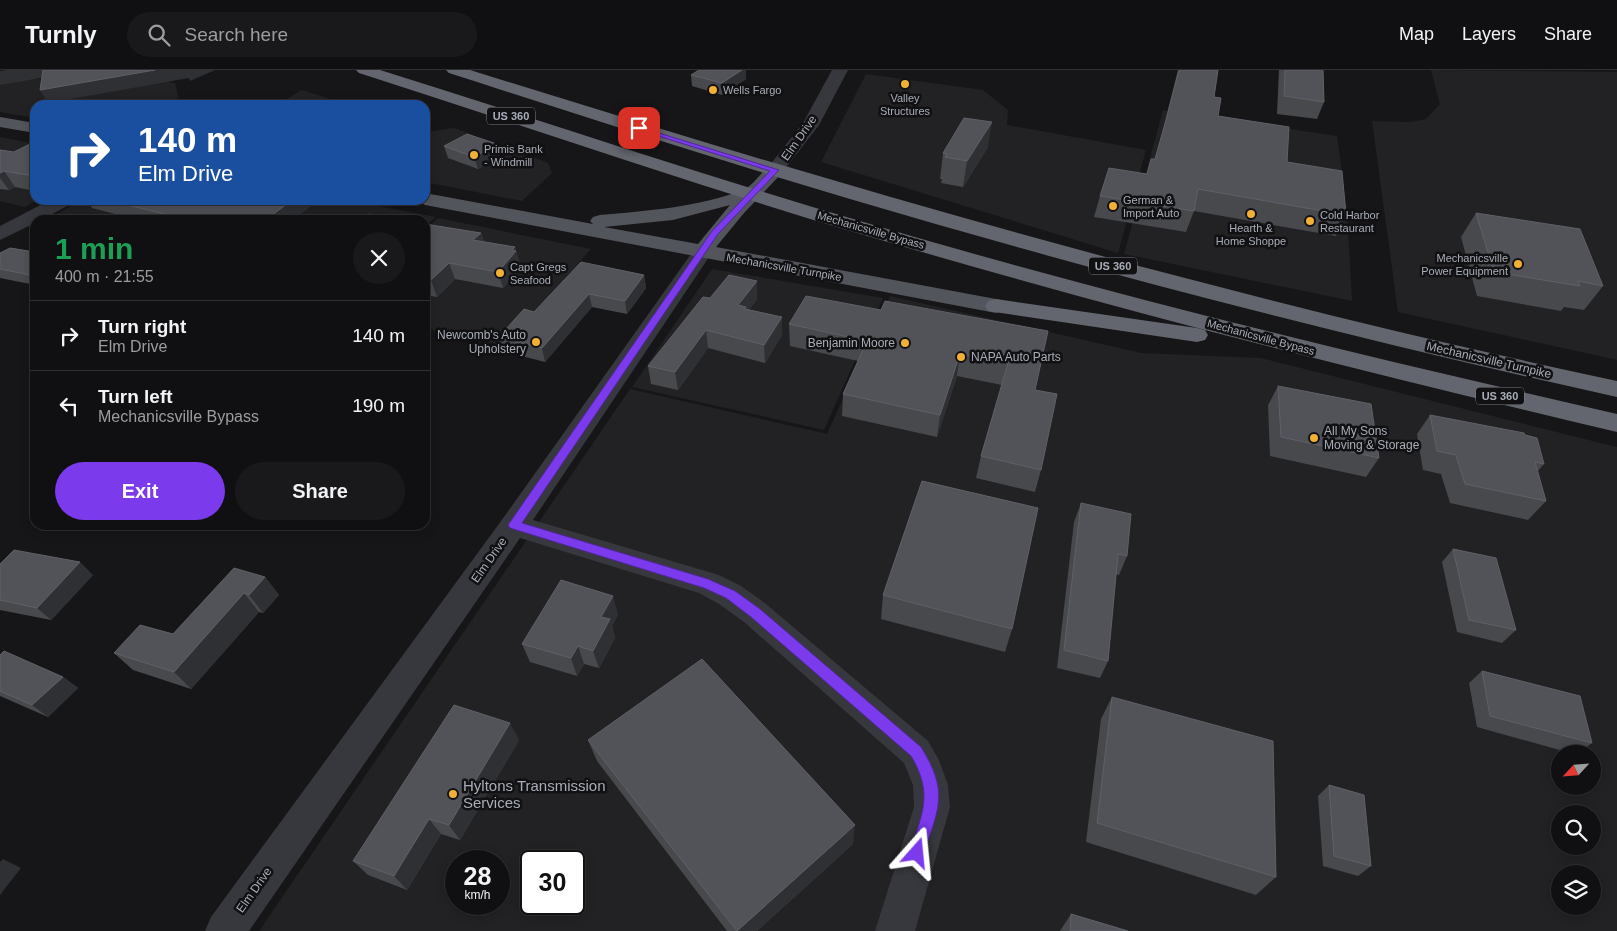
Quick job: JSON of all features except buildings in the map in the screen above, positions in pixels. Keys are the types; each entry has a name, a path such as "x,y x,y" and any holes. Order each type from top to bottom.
{"highway":[{"name":"Mechanicsville Bypass","path":"364,70 750,194 977,261 1358,363 1617,424"},
{"name":"US 360","path":"454,70 775,170"},
{"name":"Mechanicsville Turnpike","path":"775,170 989,233 1360,331 1617,389"},
{"path":"996,306 1197,335 1358,363"}],"main road":[{"path":"0,122 30,127"},
{"name":"Elm Drive","path":"703,252 715,233 750,194 775,170"},
{"path":"554,223 656,217 750,194"},
{"name":"Mechanicsville Turnpike","path":"430,200 996,306"}],"street":[{"name":"Elm Drive","path":"775,170 810,124 840,70"},
{"path":"36,215 55,205"},
{"path":"0,234 30,218"},
{"name":"Elm Drive","path":"225,931 514,525 703,252"},
{"path":"514,525 708,584 730,595 755,613 916,752 928,771 933,793 932,807 906,885 896,931"}],"shaded area":[{"path":"1431,70 1617,72 1617,360 1398,312 1372,121 1411,122 1426,119 1440,104"},
{"path":"107,72 175,83 179,100 30,100 30,117 0,112 0,74 68,83"},
{"path":"866,74 983,90 1008,110 1007,125 1146,150 1118,253 821,162"},
{"path":"302,90 333,100 285,100"},
{"path":"1163,110 1337,136 1347,212 1352,301 1124,254"},
{"path":"454,128 548,163 552,173 522,201 430,183 430,131"},
{"path":"0,137 30,143 30,204 25,207 0,201"},
{"path":"73,205 155,205 139,215 55,215"},
{"path":"158,205 372,205 425,215 143,215"},
{"path":"430,216 436,217 430,222"},
{"path":"438,218 591,249 505,346 430,329 430,225"},
{"path":"712,269 883,298 824,430 632,387"},
{"path":"890,296 1141,353 1261,358 1617,447 1617,931 259,931 630,389 827,434"}],"place":[{"name":"Valley Structures","path":"905,84"},
{"name":"Wells Fargo","path":"713,90"},
{"name":"Primis Bank - Windmill","path":"474,155"},
{"name":"German & Import Auto","path":"1113,206"},
{"name":"Hearth & Home Shoppe","path":"1251,214"},
{"name":"Cold Harbor Restaurant","path":"1310,221"},
{"name":"Mechanicsville Power Equipment","path":"1518,264"},
{"name":"Capt Gregs Seafood","path":"500,273"},
{"name":"Newcomb's Auto Upholstery","path":"536,342"},
{"name":"Benjamin Moore","path":"905,343"},
{"name":"NAPA Auto Parts","path":"961,357"},
{"name":"All My Sons Moving & Storage","path":"1314,438"},
{"name":"Hyltons Transmission Services","path":"453,794"}],"route":[{"path":"639,128 775,170 741,203 715,233 514,525 708,584 730,595 755,613 916,752 928,771 933,793 932,807 917,853"}]}
